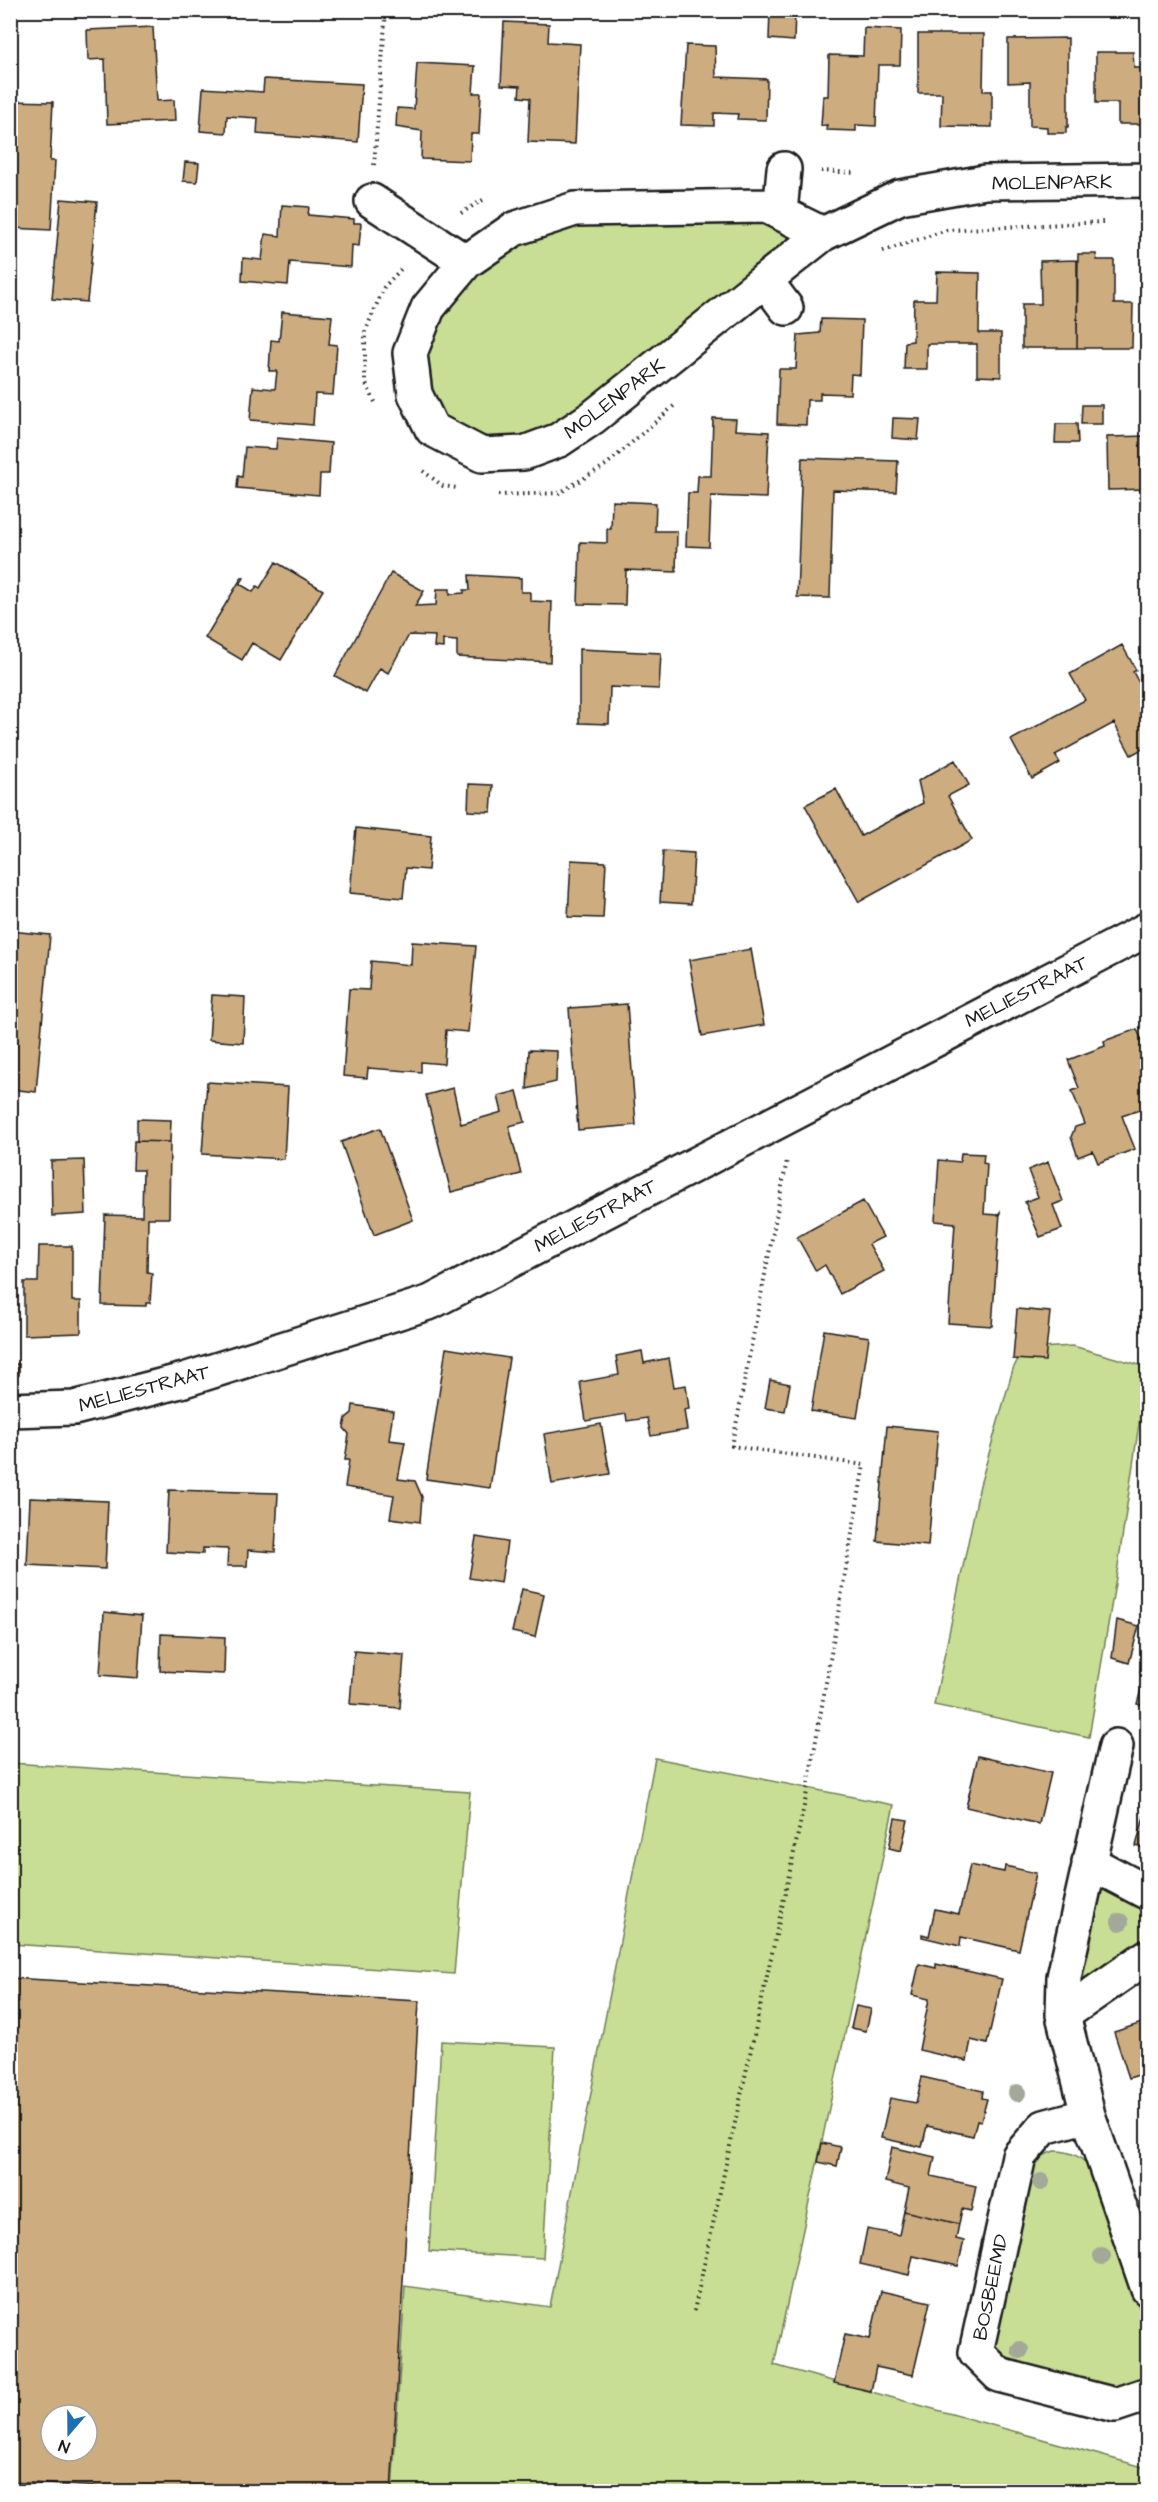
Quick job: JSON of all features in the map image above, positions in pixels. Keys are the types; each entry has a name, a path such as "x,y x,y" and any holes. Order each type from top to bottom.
{"street":[{"path":"780,213 784,169"},
{"name":"MOLENPARK","path":"823,234 766,207 575,209 514,230 466,262 428,308 410,353 415,394 432,429 482,455 524,453 559,440 592,418 823,234 900,197 985,182 1148,180"},
{"path":"372,201 466,262"},
{"path":"765,280 786,308"},
{"name":"MELIESTRAAT","path":"10,1410 74,1408 184,1380 431,1302 1148,929"},
{"path":"1116,1746 1064,1977 1063,2015 1088,2115 1148,2289"},
{"path":"1089,1862 1148,1893"},
{"path":"1063,2015 1148,1956"},
{"name":"BOSBEEMD","path":"1088,2115 1044,2127 1019,2156 976,2352 999,2375 1115,2405 1148,2394"}],"path":[{"path":"372,201 386,10"},
{"path":"784,169 867,174"},
{"path":"378,408 364,382 365,332 384,287 431,239 465,210 491,196"},
{"path":"873,254 947,230 1112,222"},
{"path":"494,495 559,493 606,465 683,398"},
{"path":"417,466 443,486 463,489"},
{"path":"694,2311 806,1797 864,1465 732,1446 797,1110"}],"green space":[{"path":"766,206 823,234 592,418 482,455 415,394 428,308 514,229"},
{"path":"1073,1346 1140,1365 1144,1390 1118,1566 1089,1737 934,1705 980,1485 1013,1369 1023,1349"},
{"path":"655,1758 894,1805 774,2365 1147,2468 1147,2491 392,2492 405,2286 550,2307"},
{"path":"10,1763 470,1792 454,1974 11,1944"},
{"path":"1106,1887 1147,1904 1147,1937 1095,1976 1086,1978 1081,1975 1081,1970 1100,1892"},
{"path":"441,2041 555,2047 543,2258 429,2251"},
{"path":"1054,2151 1077,2156 1094,2173 1147,2331 1147,2376 1143,2382 1116,2395 1016,2371 994,2352 991,2341 1035,2159"}],"building":[{"path":"770,10 795,10 794,41 769,39"},
{"path":"504,22 549,24 548,42 580,44 575,144 528,142 530,98 519,97 520,86 501,85"},
{"path":"153,27 157,101 174,100 175,121 107,124 105,59 88,60 87,30"},
{"path":"864,28 901,30 900,65 878,65 876,126 856,125 856,131 826,130 827,125 821,126 823,96 828,96 829,55 863,56"},
{"path":"918,34 984,34 983,91 992,91 992,127 941,126 942,93 918,93"},
{"path":"1068,38 1068,127 1066,127 1066,133 1047,133 1047,127 1030,126 1030,82 1008,83 1008,39"},
{"path":"686,45 715,46 716,77 767,79 766,120 737,119 738,114 714,113 714,126 681,125"},
{"path":"1096,52 1133,52 1134,68 1148,68 1148,124 1118,124 1118,103 1096,103"},
{"path":"417,63 475,66 473,93 481,93 479,134 471,134 470,161 421,159 422,131 396,127 397,108 414,109"},
{"path":"264,79 362,84 358,142 257,134 258,118 227,116 226,133 200,131 203,88 263,92"},
{"path":"10,101 53,102 50,161 55,161 51,230 11,228 13,190 15,190 16,179 10,179"},
{"path":"185,162 199,163 197,182 183,181"},
{"path":"61,199 97,202 87,302 52,299"},
{"path":"282,205 309,207 308,215 354,219 354,223 361,223 359,246 352,245 351,267 290,262 288,285 242,281 243,258 262,260 265,234 280,236"},
{"path":"1078,254 1096,254 1097,260 1114,260 1114,304 1133,304 1132,348 1077,348"},
{"path":"1077,260 1077,348 1022,348 1022,304 1041,304 1040,261"},
{"path":"937,272 980,273 979,333 1001,333 1001,377 977,376 977,344 927,344 927,369 904,369 905,342 913,341 914,300 936,300"},
{"path":"282,312 332,316 329,344 337,345 333,395 315,394 313,425 250,420 253,387 275,389 277,371 269,371 271,340 279,341"},
{"path":"821,319 862,320 860,375 851,374 850,394 820,393 820,400 807,400 806,425 777,424 779,369 796,369 798,335 820,333"},
{"path":"1082,405 1102,405 1102,424 1081,424"},
{"path":"713,418 736,419 735,430 769,432 766,498 711,496 709,547 686,546 688,493 697,493 698,476 711,476"},
{"path":"893,418 920,419 918,440 892,438"},
{"path":"1056,424 1077,424 1078,443 1055,443"},
{"path":"1148,436 1148,489 1108,490 1107,437"},
{"path":"277,438 331,443 329,474 320,474 319,495 237,488 238,476 242,477 245,447 276,449"},
{"path":"802,458 898,461 896,492 833,490 830,598 797,597"},
{"path":"612,501 656,503 655,531 677,531 676,572 626,570 625,605 578,604 580,542 607,543 607,529 611,529"},
{"path":"276,562 323,590 281,660 252,643 242,660 205,638 242,577 244,578 240,584 253,592 257,586 260,588"},
{"path":"391,573 424,591 415,606 436,605 437,589 450,589 450,594 470,590 469,575 521,578 521,592 530,592 530,601 552,602 550,662 457,657 457,641 443,640 443,648 434,647 435,636 409,635 388,673 380,668 366,693 335,676"},
{"path":"1122,645 1136,670 1133,672 1148,699 1148,746 1131,755 1114,723 1055,755 1060,763 1032,779 1011,740 1085,700 1070,674"},
{"path":"579,649 661,653 659,689 610,687 609,724 579,723"},
{"path":"955,760 969,785 948,796 972,840 859,902 805,805 836,789 861,836 923,803 918,781"},
{"path":"469,784 493,785 491,812 468,811"},
{"path":"356,828 431,836 428,870 406,868 403,898 350,893"},
{"path":"663,851 694,853 691,904 660,902"},
{"path":"571,860 606,862 603,918 568,917"},
{"path":"10,931 50,935 36,1092 10,1089"},
{"path":"412,942 476,946 468,1032 446,1030 444,1064 421,1062 421,1072 368,1068 367,1078 343,1076 349,989 369,990 371,961 411,965"},
{"path":"751,949 764,1025 702,1036 689,960"},
{"path":"212,995 245,997 243,1043 209,1040"},
{"path":"627,1004 636,1125 578,1130 569,1008"},
{"path":"1137,1029 1148,1055 1148,1107 1122,1116 1135,1149 1098,1163 1093,1151 1078,1157 1071,1137 1075,1127 1085,1124 1072,1091 1079,1088 1068,1060 1105,1046 1104,1041"},
{"path":"529,1050 557,1051 556,1082 527,1089"},
{"path":"207,1082 288,1087 284,1159 202,1154"},
{"path":"453,1088 461,1124 502,1112 498,1096 517,1091 525,1122 509,1126 521,1174 451,1192 426,1095"},
{"path":"137,1119 171,1120 170,1142 137,1141"},
{"path":"380,1128 413,1220 374,1235 341,1142"},
{"path":"134,1141 170,1142 169,1218 148,1218 147,1272 152,1273 150,1303 146,1303 146,1306 102,1305 105,1215 142,1216 143,1170 133,1170"},
{"path":"961,1153 984,1154 983,1163 987,1164 984,1214 998,1215 1000,1212 992,1326 948,1323 955,1223 935,1221 939,1160 960,1162"},
{"path":"84,1160 86,1214 52,1216 51,1161"},
{"path":"1048,1162 1063,1201 1053,1205 1062,1229 1040,1237 1025,1202 1038,1197 1028,1170"},
{"path":"863,1201 883,1237 869,1244 884,1271 840,1294 825,1265 816,1271 797,1237"},
{"path":"39,1246 72,1246 72,1301 81,1301 81,1333 24,1335 24,1282 38,1282"},
{"path":"1017,1309 1050,1312 1045,1361 1013,1359"},
{"path":"824,1330 869,1337 857,1418 811,1411"},
{"path":"446,1348 509,1358 490,1488 426,1479"},
{"path":"642,1351 644,1363 669,1358 674,1387 686,1385 689,1409 684,1410 687,1430 651,1436 647,1418 627,1421 626,1414 586,1421 580,1382 619,1375 616,1356"},
{"path":"10,1364 19,1364 19,1375 10,1375"},
{"path":"770,1380 790,1384 785,1411 765,1408"},
{"path":"353,1405 393,1411 389,1440 405,1442 398,1479 415,1481 422,1497 420,1522 390,1518 394,1495 345,1487 349,1460 345,1460 349,1434 344,1428 346,1418 352,1413"},
{"path":"601,1424 610,1474 552,1484 544,1434"},
{"path":"887,1426 938,1431 928,1546 877,1541"},
{"path":"169,1490 278,1493 275,1552 248,1550 247,1566 227,1566 228,1549 203,1548 203,1554 166,1552"},
{"path":"30,1498 108,1501 105,1569 27,1565"},
{"path":"476,1537 507,1542 501,1583 469,1578"},
{"path":"522,1589 544,1594 535,1637 512,1632"},
{"path":"104,1612 142,1616 138,1678 100,1675"},
{"path":"1117,1620 1139,1626 1129,1663 1112,1658"},
{"path":"161,1634 225,1637 224,1674 160,1671"},
{"path":"1148,1645 1148,1674 1140,1672"},
{"path":"354,1651 404,1655 400,1708 350,1704"},
{"path":"1144,1679 1148,1680 1148,1707 1137,1704"},
{"path":"978,1756 1051,1773 1039,1824 966,1807"},
{"path":"1148,1802 1148,1849 1136,1846"},
{"path":"895,1818 908,1820 901,1851 889,1848"},
{"path":"970,1865 1004,1872 1005,1866 1036,1873 1019,1950 961,1937 960,1946 922,1937 922,1934 929,1936 935,1909 959,1914"},
{"path":"919,1964 936,1968 936,1964 1002,1979 987,2044 971,2040 967,2061 919,2050 929,1999 912,1995"},
{"path":"10,1978 419,2001 391,2492 139,2492 140,2489 10,2482"},
{"path":"856,2006 871,2009 866,2031 851,2028"},
{"path":"1148,2021 1148,2072 1129,2078 1114,2032"},
{"path":"922,2077 983,2091 982,2098 987,2099 981,2121 977,2120 973,2136 927,2126 922,2147 881,2138 890,2098 916,2103"},
{"path":"822,2143 841,2147 837,2166 818,2162"},
{"path":"892,2147 935,2157 931,2176 976,2186 971,2211 962,2209 959,2224 904,2211 909,2188 885,2182"},
{"path":"904,2211 959,2224 956,2239 964,2241 958,2266 913,2256 909,2275 860,2264 867,2229 899,2235"},
{"path":"881,2291 930,2302 913,2375 876,2367 871,2391 834,2383 845,2334 870,2339"}]}
